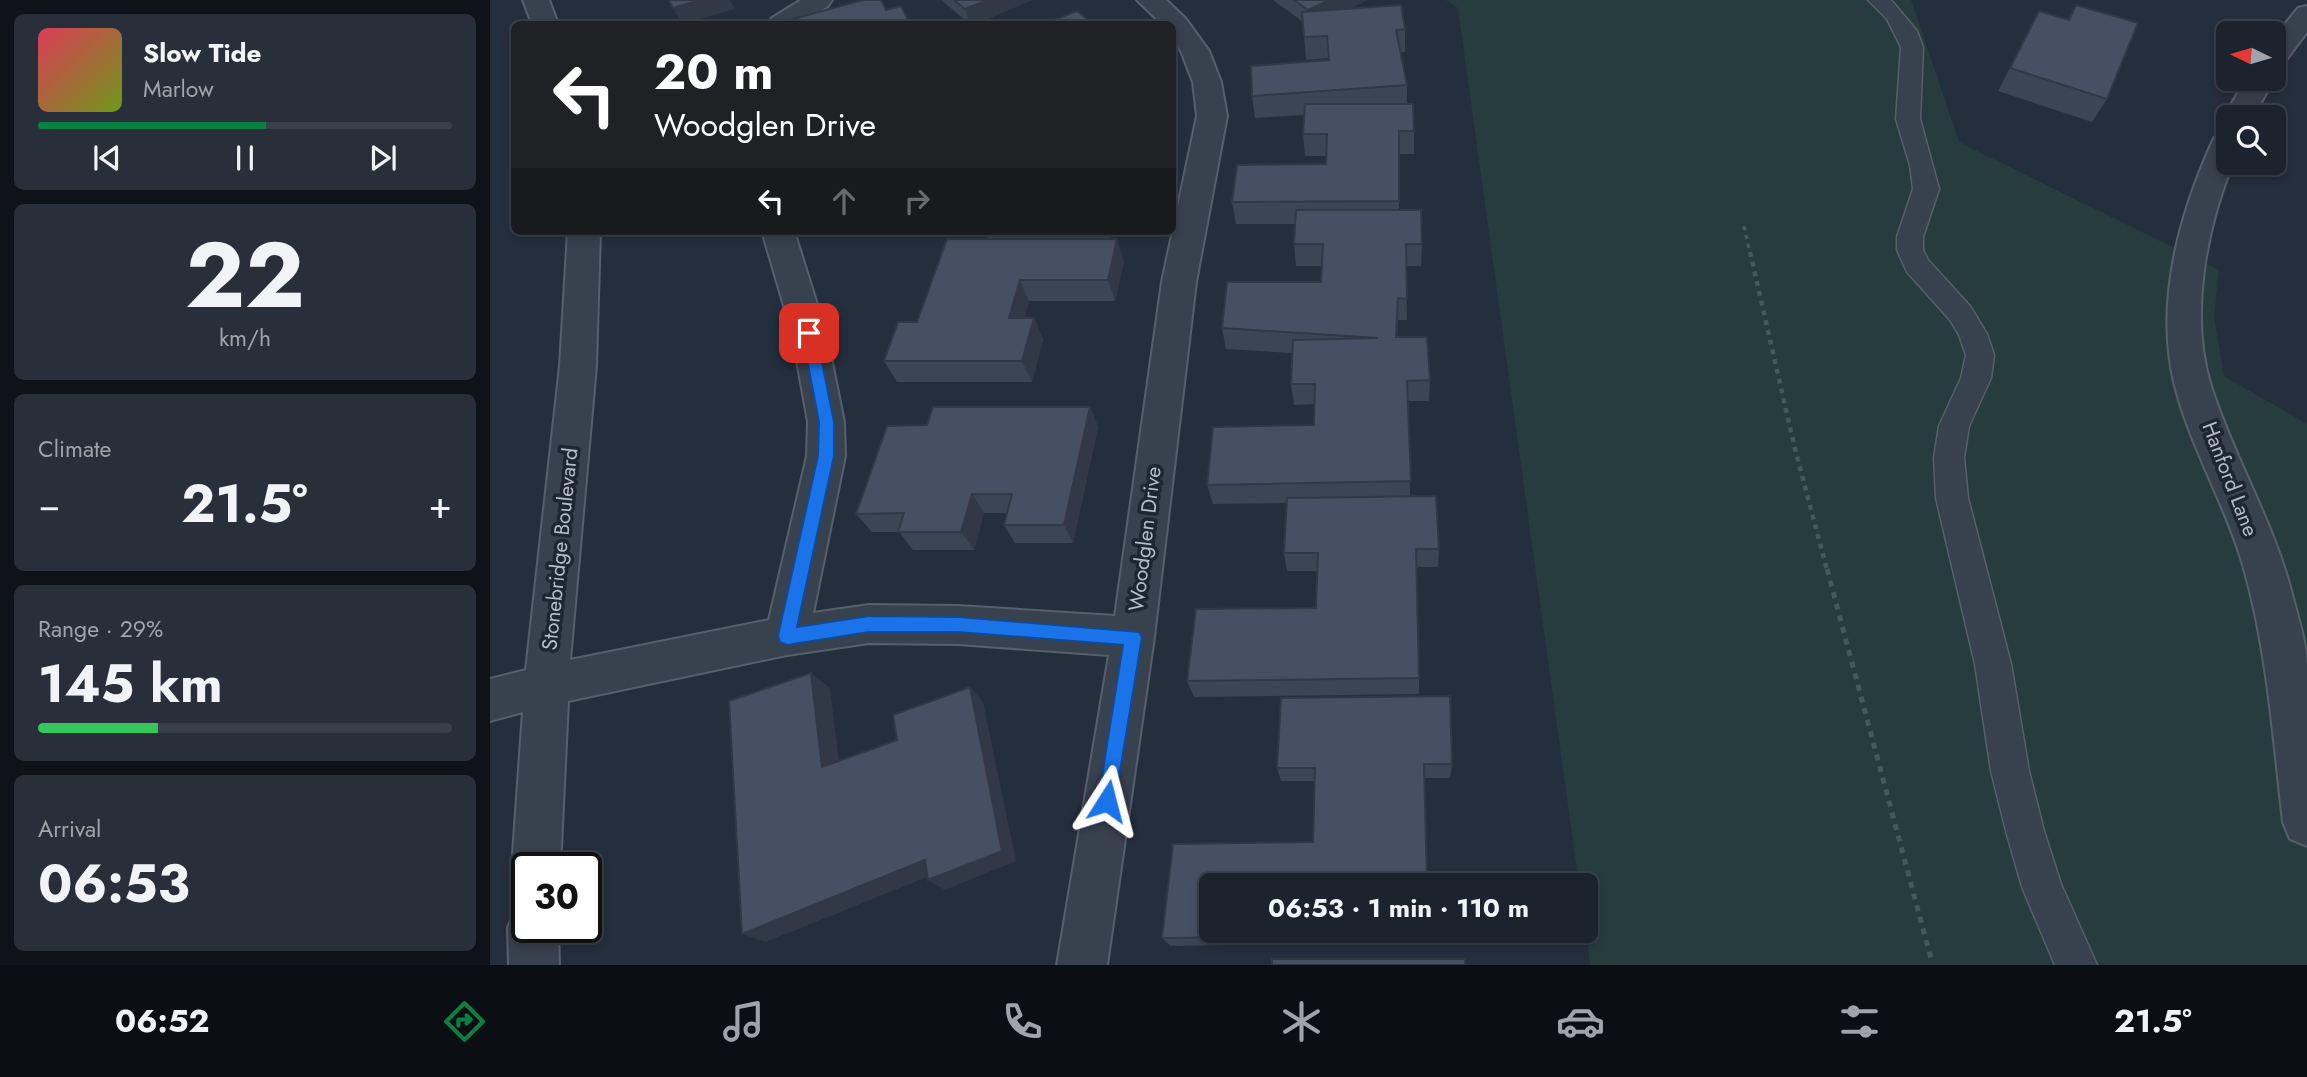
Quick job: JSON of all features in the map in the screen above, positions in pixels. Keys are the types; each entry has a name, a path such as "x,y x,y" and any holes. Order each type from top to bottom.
{"street":[{"path":"536,0 544,21"},
{"path":"786,21 819,0"},
{"name":"Woodglen Drive","path":"1150,0 1174,21"},
{"path":"2286,41 2307,14"},
{"name":"Woodglen Drive","path":"490,700 547,685 787,636 882,624 958,625 1133,637 1179,282 1212,116 1208,80 1193,46 1176,24"},
{"name":"Hanford Lane","path":"2216,173 2190,262 2183,316 2185,348 2192,383 2263,563 2279,620 2307,822"},
{"name":"Stonebridge Boulevard","path":"537,852 554,594 581,351 584,235"},
{"path":"779,235 809,333 826,422 826,456 787,636"},
{"path":"1082,965 1133,637"},
{"path":"533,943 534,965"}],"lane":[{"path":"1879,0 1895,15 1906,31 1912,47 1908,119 1922,165 1926,189 1910,237 1910,250 1917,265 1960,313 1973,334 1980,355 1976,377 1954,426 1949,458 1952,498 1993,664 2010,771 2025,831 2042,887 2076,965"}],"path":[{"path":"1744,226 1794,444 1931,959"}],"green space":[{"path":"1446,0 1911,0 1959,142 2219,270 2214,317 2224,376 2307,424 2307,965 1590,965 1588,943 1598,943 1598,873 1577,873 1458,8"}],"building":[{"path":"669,0 701,0 673,8"},
{"path":"863,0 881,0 886,10 901,6 908,21 786,21"},
{"path":"954,0 988,0 965,9"},
{"path":"1294,0 1330,0 1308,10"},
{"path":"1401,5 1405,29 1396,30 1407,85 1252,96 1251,66 1329,60 1327,36 1304,37 1302,12"},
{"path":"2076,5 2138,23 2107,99 2010,68 2039,11 2069,20"},
{"path":"1077,11 1089,21 1052,21"},
{"path":"1305,104 1413,104 1414,131 1399,131 1399,201 1232,202 1237,165 1326,164 1327,134 1303,134"},
{"path":"1296,210 1421,210 1422,244 1406,244 1407,299 1398,298 1396,337 1427,337 1430,380 1407,381 1411,481 1207,485 1213,427 1314,425 1315,384 1291,384 1293,340 1378,338 1222,328 1227,282 1321,282 1323,244 1294,244"},
{"path":"947,239 1117,239 1108,280 1020,280 1009,318 1034,318 1022,361 884,361 898,322 917,322"},
{"path":"933,407 1090,407 1064,525 1004,525 1012,494 972,494 961,532 898,532 904,513 856,514 887,426 927,425"},
{"path":"1436,496 1439,549 1416,549 1419,678 1187,681 1196,609 1316,608 1318,553 1284,553 1287,498"},
{"path":"811,673 822,767 897,740 893,715 970,687 1002,851 928,880 925,860 742,934 729,701"},
{"path":"1450,696 1452,764 1424,764 1427,873 1199,873 1199,937 1162,938 1173,844 1313,842 1315,768 1277,768 1281,698"},
{"path":"1272,959 1465,959 1465,965 1272,965"}],"route":[{"path":"809,333 826,422 826,456 787,636 869,624 958,625 1133,637 1107,801"}]}
